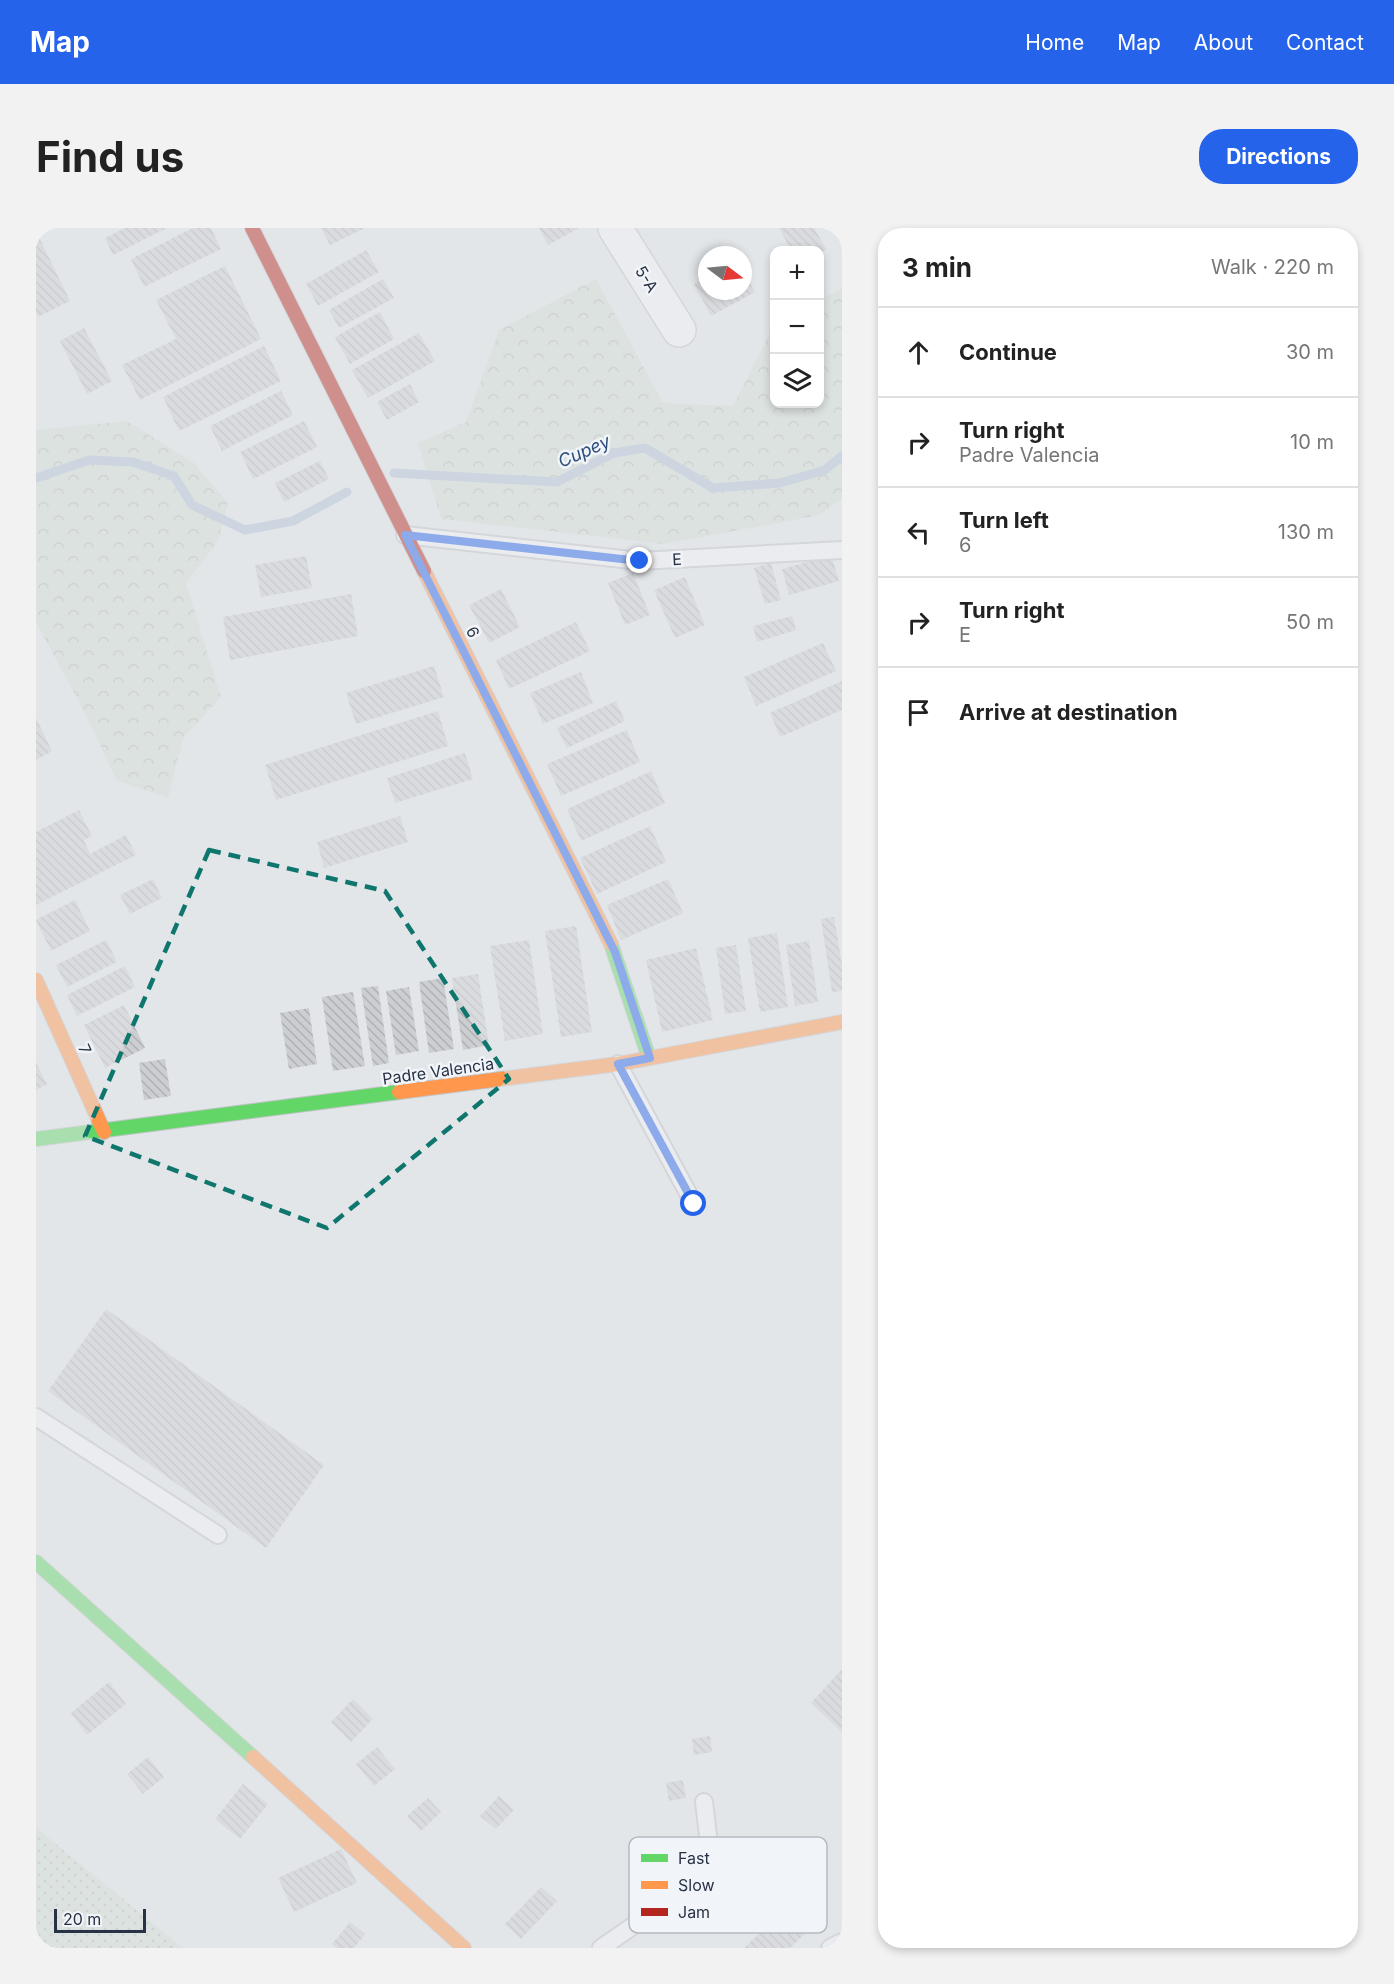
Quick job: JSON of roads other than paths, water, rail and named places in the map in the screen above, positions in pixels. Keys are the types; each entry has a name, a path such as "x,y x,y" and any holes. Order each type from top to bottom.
{"street":[{"name":"6","path":"252,228 615,952 650,1058"},
{"name":"5-A","path":"615,228 679,330"},
{"name":"7","path":"36,980 104,1132"},
{"name":"Padre Valencia","path":"36,1139 618,1064 842,1022"},
{"path":"36,1562 464,1948"}],"lane":[{"name":"E","path":"405,535 640,561 842,550"},
{"path":"618,1064 694,1204"},
{"path":"36,1417 218,1535"},
{"path":"704,1802 708,1837"},
{"path":"601,1948 629,1929"},
{"path":"830,1948 842,1942"}],"waterway":[{"name":"Cupey","path":"394,473 557,482 614,453 645,448 713,488 780,483 825,470 842,456"},
{"name":"Cupey","path":"36,478 89,460 133,462 174,476 192,505 245,530 293,521 347,492"}]}
